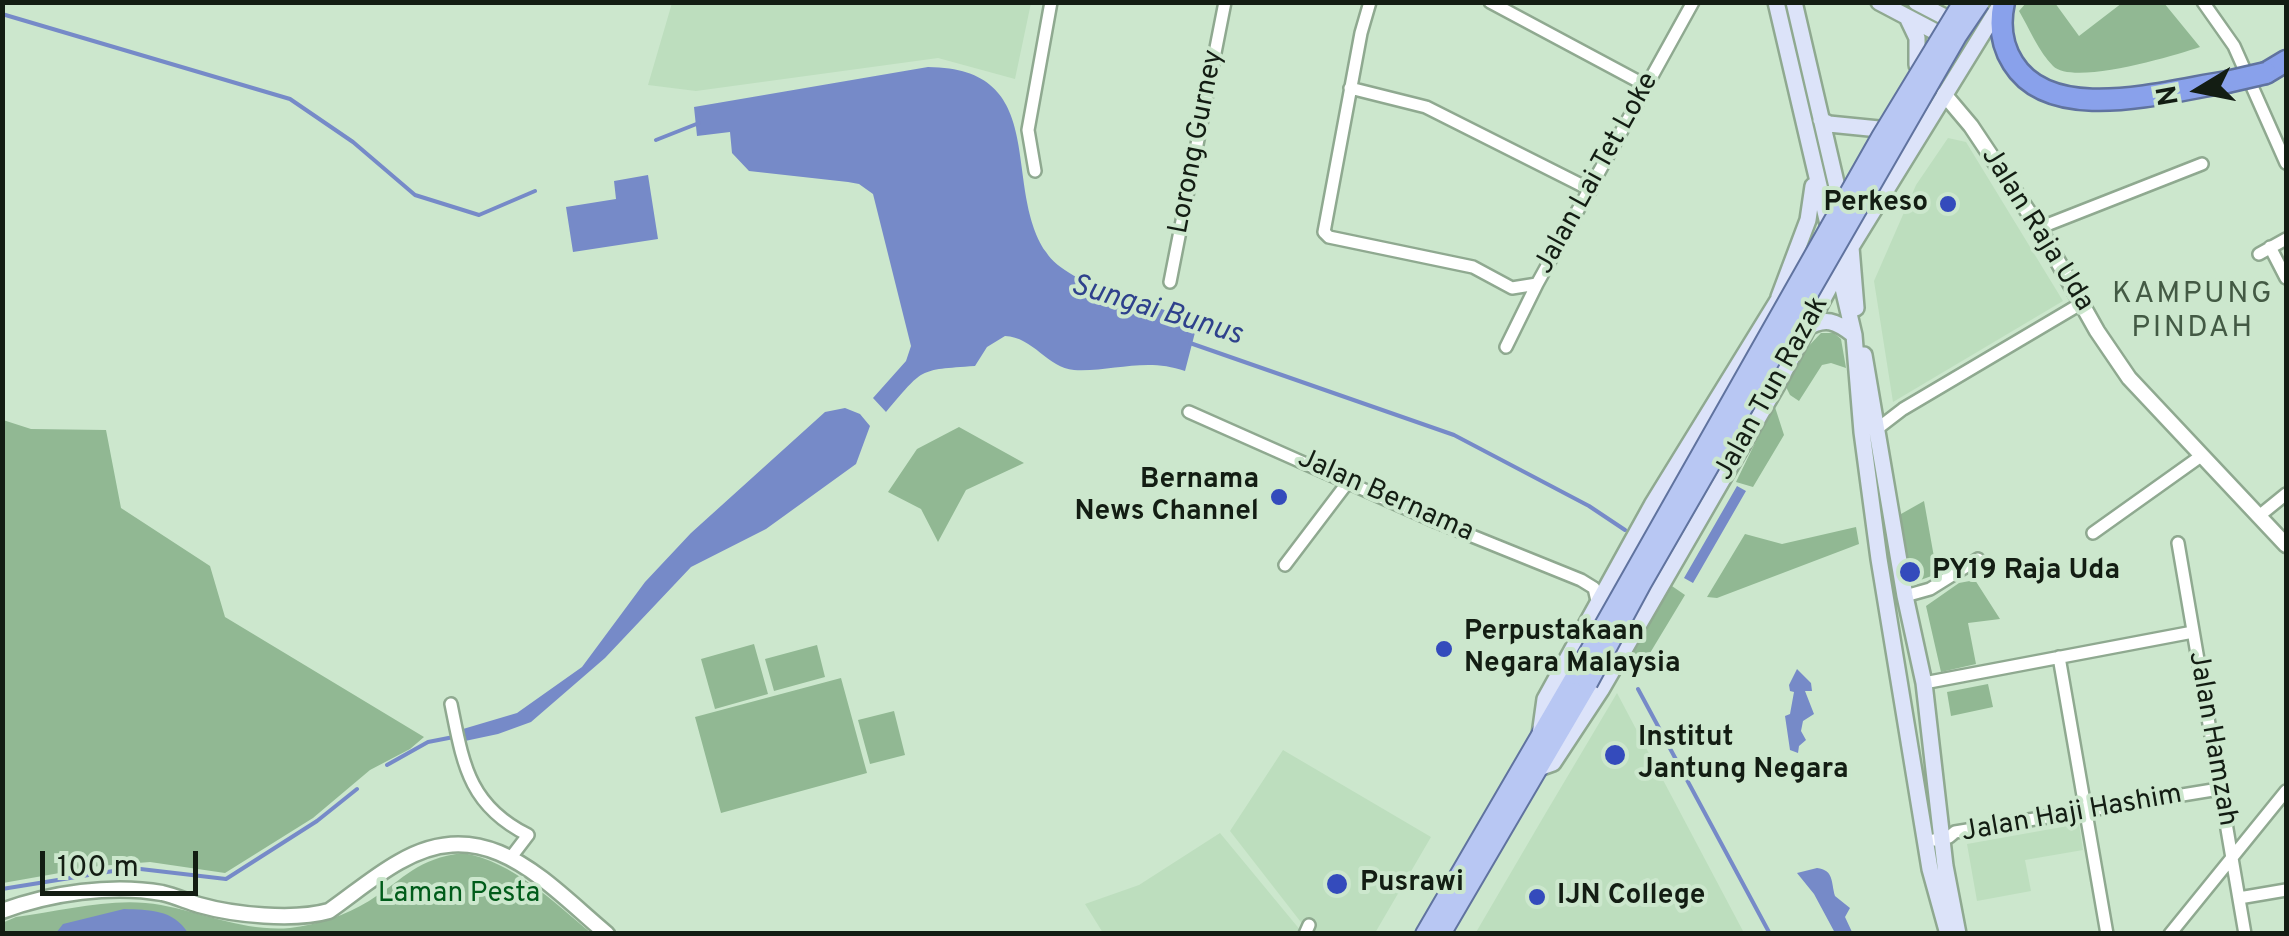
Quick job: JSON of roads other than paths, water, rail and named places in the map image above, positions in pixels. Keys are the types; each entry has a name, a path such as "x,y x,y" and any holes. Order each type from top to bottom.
{"highway":[{"path":"2003,2 2001,30 2020,73 2051,93 2070,98 2109,100 2238,81 2266,73 2286,61"}],"main road":[{"path":"1776,2 1854,335 1937,834 1958,934"},
{"path":"1879,2 1946,18 1980,36"},
{"name":"Jalan Tun Razak","path":"1540,737 1545,699 1652,505 1827,221 1917,65 1960,2"},
{"name":"Jalan Tun Razak","path":"1441,934 1538,768 1582,679 1872,153 1960,2"},
{"name":"Jalan Tun Razak","path":"1426,934 1540,737 1582,679 1980,2"},
{"name":"Jalan Tun Razak","path":"1538,768 1553,763 1600,690 1765,405 1851,247 2003,2"},
{"path":"1798,7 1851,247 1872,405 1869,431 1924,683 1937,834 1936,899 1948,934"},
{"path":"1912,10 1937,33 1970,50"},
{"path":"1912,10 1918,38 1917,65"},
{"path":"1821,120 1880,129"},
{"path":"1778,301 1808,220 1813,169"},
{"path":"1805,329 1821,320 1830,321 1854,335"},
{"path":"1734,374 1752,367 1762,370 1769,387 1765,405"}],"street":[{"path":"1035,171 1029,144 1029,116 1051,2"},
{"name":"Lorong Gurney","path":"1170,282 1225,2"},
{"path":"1370,2 1324,232 1329,237 1473,267 1512,288 1537,284"},
{"path":"1490,2 1648,86"},
{"name":"Jalan Lai Tet Loke","path":"1506,348 1537,284 1693,2"},
{"path":"2202,2 2234,46 2286,163"},
{"path":"1350,88 1426,107 1591,190"},
{"name":"Jalan Raja Uda","path":"1944,94 1971,126 2039,228 2096,330 2129,378 2286,544"},
{"path":"2039,228 2202,164"},
{"path":"2286,239 2265,250 2286,278"},
{"path":"1869,431 2082,303"},
{"path":"1872,405 1885,410 1903,409"},
{"name":"Jalan Bernama","path":"1189,412 1430,519 1581,580 1612,580"},
{"path":"2093,533 2201,456"},
{"path":"1285,566 1348,482"},
{"path":"2259,516 2286,494"},
{"name":"Jalan Hamzah","path":"2178,543 2246,934"},
{"path":"1904,596 1930,589 1978,559"},
{"path":"1581,580 1594,588 1598,605"},
{"path":"1924,683 2192,632"},
{"path":"2058,658 2107,934"},
{"path":"451,704 466,774 482,801 512,828 528,836 512,856"},
{"name":"Jalan Haji Hashim","path":"1937,834 2219,789"},
{"path":"2170,934 2286,791"},
{"path":"2,910 53,898 128,890 162,893 228,910 310,915 329,911 399,862 425,849 452,843 472,844 512,856 607,934"},
{"path":"2239,898 2286,890"}],"water":[{"path":"928,67 967,72 992,87 1008,108 1017,135 1033,225 1046,252 1057,264 1093,285 1198,321 1185,371 1157,365 1074,370 1056,364 1024,341 1005,336 987,347 975,366 923,374 886,412 873,398 906,361 911,346 873,194 859,184 749,171 732,153 730,132 697,136 694,107"},
{"path":"648,175 658,239 573,252 566,207 616,199 614,181"},
{"path":"845,408 860,414 870,426 856,464 766,529 691,567 605,658 531,722 465,741 463,729 517,713 582,667 645,582 691,533 825,412"},
{"path":"1737,486 1746,491 1693,583 1684,578"},
{"path":"1797,669 1811,683 1812,691 1805,691 1814,714 1803,721 1801,731 1806,740 1798,753 1790,750 1785,716 1790,714 1794,692 1789,685"},
{"path":"1817,868 1829,874 1835,896 1850,908 1845,917 1852,932 1863,933 1835,933 1814,894 1797,873"},
{"path":"124,909 168,915 188,933 56,933 63,924"}],"waterway":[{"name":"Sungai Bunus","path":"2,14 290,99 353,142 415,195 479,215 535,191"},
{"name":"Sungai Bunus","path":"656,140 699,123"},
{"name":"Sungai Bunus","path":"1190,343 1454,435 1589,506 1625,530"},
{"name":"Sungai Bunus","path":"1638,689 1770,934"},
{"path":"387,765 428,742 464,735"},
{"path":"2,889 132,868 226,879 317,821 357,789"}],"place":[{"name":"Perkeso","path":"1948,204"},
{"name":"Bernama News Channel","path":"1279,497"},
{"name":"PY19 Raja Uda","path":"1910,572"},
{"name":"Perpustakaan Negara Malaysia","path":"1444,649"},
{"name":"Institut Jantung Negara","path":"1615,755"},
{"name":"Pusrawi","path":"1337,884"},
{"name":"IJN College","path":"1537,897"}],"district":[{"name":"KAMPUNG PINDAH","path":"2193,313"}],"park label":[{"name":"Laman Pesta","path":"459,895"}]}
